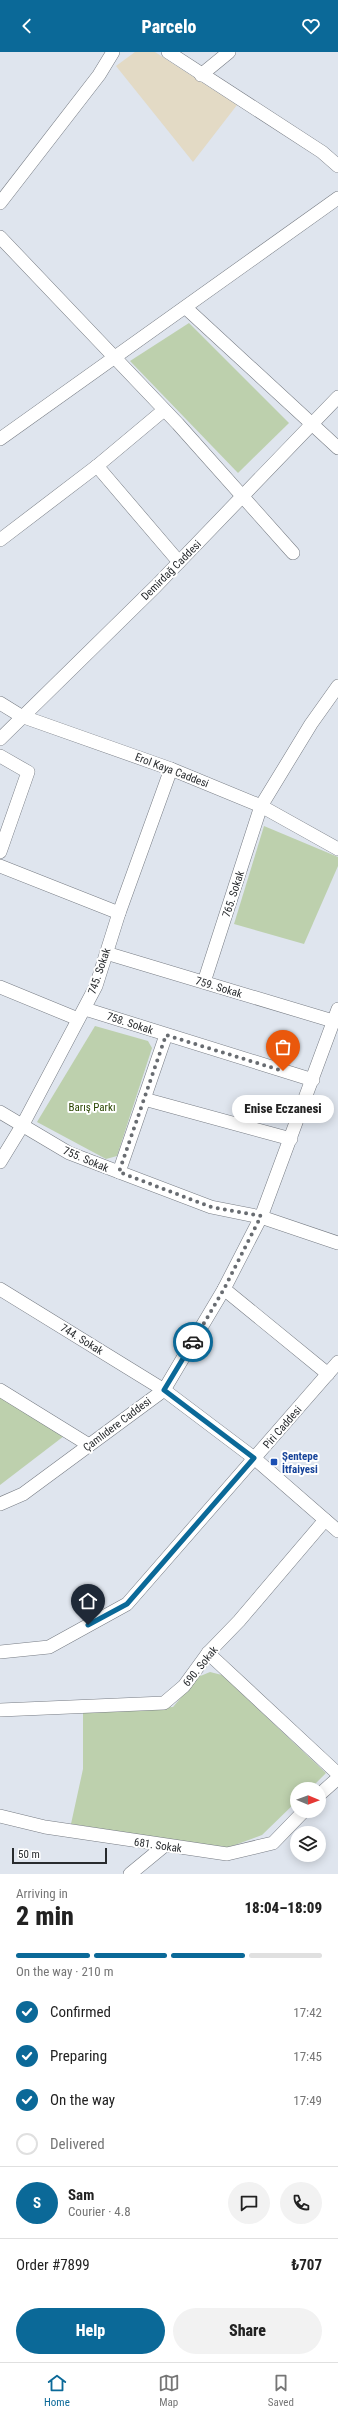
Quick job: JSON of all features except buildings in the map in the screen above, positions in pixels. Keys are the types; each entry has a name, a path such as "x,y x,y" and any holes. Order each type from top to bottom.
{"street":[{"path":"0,203 100,75 113,52"},
{"path":"168,52 201,75 322,152 338,166"},
{"path":"201,75 229,52"},
{"path":"0,438 112,358 186,308 338,198"},
{"path":"0,237 112,358 164,410 244,496 293,553"},
{"path":"186,308 314,424 338,448"},
{"name":"Demirdağ Caddesi","path":"0,739 21,716 179,562 314,424 338,397"},
{"path":"0,540 97,466 164,410"},
{"path":"97,466 179,562"},
{"name":"765. Sokak","path":"204,982 261,806 311,724 338,686"},
{"name":"Erol Kaya Caddesi","path":"0,703 21,716 172,768 261,806 338,849"},
{"path":"0,756 28,772 0,852"},
{"name":"745. Sokak","path":"0,1162 22,1126 96,986 119,913 172,768"},
{"path":"0,866 119,913"},
{"name":"759. Sokak","path":"106,953 204,982 335,1015"},
{"name":"758. Sokak","path":"0,987 82,1014 166,1035 313,1080"},
{"name":"Çamlıdere Caddesi","path":"0,1504 23,1494 164,1390 224,1289 261,1216 313,1080 335,1015"},
{"path":"119,1172 166,1035"},
{"path":"144,1099 291,1139"},
{"name":"755. Sokak","path":"0,1112 69,1153 211,1207 261,1216 338,1243"},
{"name":"744. Sokak","path":"0,1289 164,1390 254,1458 338,1531"},
{"path":"224,1289 328,1374"},
{"name":"Piri Caddesi","path":"0,1652 50,1647 127,1604 338,1362"},
{"path":"0,1390 89,1445"},
{"name":"690. Sokak","path":"0,1710 164,1703 184,1686 208,1653 239,1621 325,1520"},
{"path":"208,1653 338,1774"},
{"path":"326,1789 338,1778"},
{"name":"681. Sokak","path":"0,1816 45,1827 164,1846 227,1854 273,1843 297,1818"},
{"path":"130,1874 164,1846"}],"shaded area":[{"path":"135,52 155,52 237,105 193,162 116,66"}],"green space":[{"path":"189,323 289,423 238,473 130,361"},
{"path":"264,826 338,857 338,866 304,944 234,924"},
{"name":"Barış Parkı","path":"95,1026 148,1041 152,1048 117,1156 106,1159 37,1122"},
{"path":"0,1394 64,1436 0,1485"},
{"path":"210,1672 222,1675 326,1773 317,1782 290,1782 290,1808 262,1835 227,1848 71,1824 83,1769 83,1712 173,1707 198,1677"}],"way so far":[{"path":"193,1342 224,1289 261,1216 211,1207 119,1172 166,1035 283,1071"}],"place":[{"name":"Enise Eczanesi","path":"283,1071"},
{"name":"Şentepe İtfaiyesi","path":"274,1462"}],"route":[{"path":"88,1625 127,1604 254,1458 164,1390 193,1342"}]}
